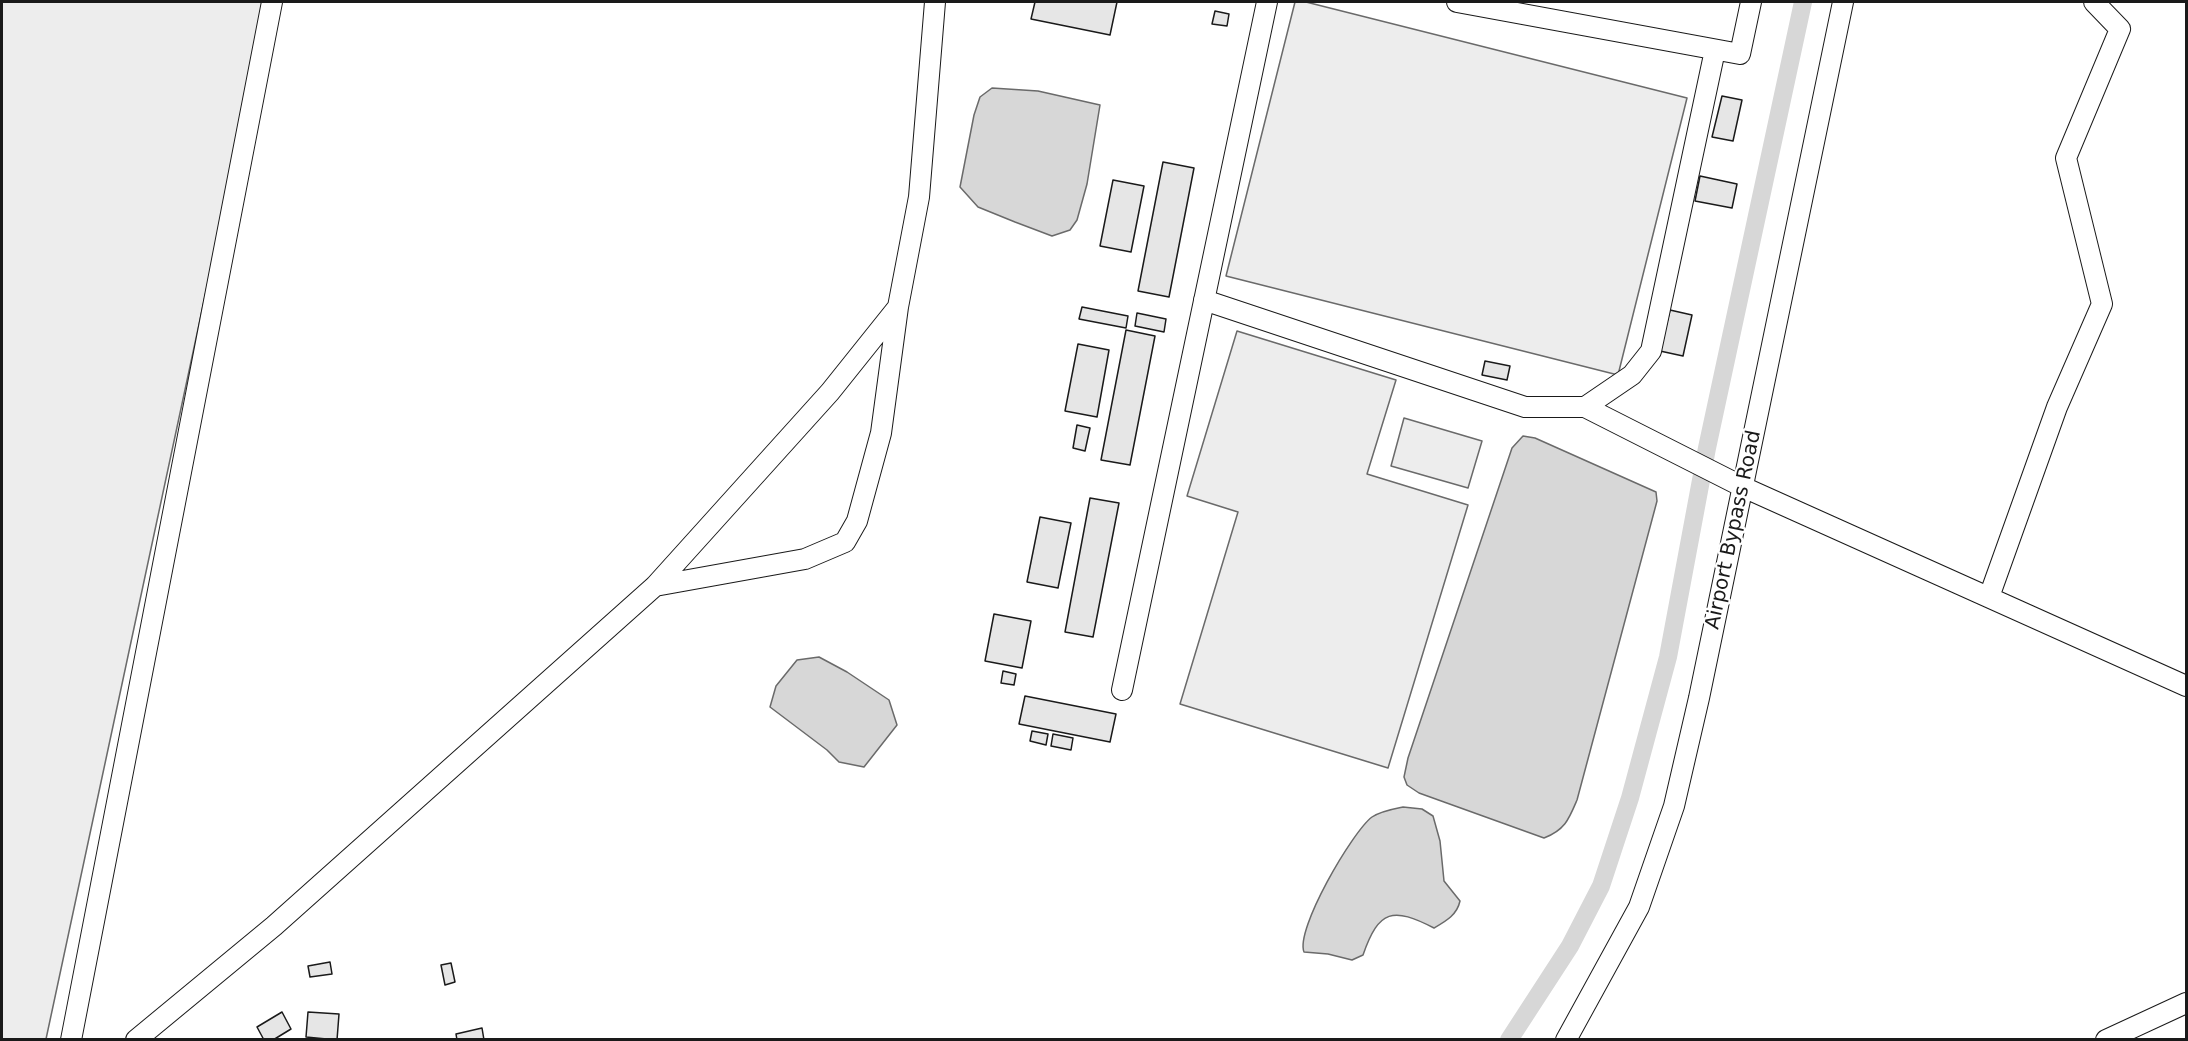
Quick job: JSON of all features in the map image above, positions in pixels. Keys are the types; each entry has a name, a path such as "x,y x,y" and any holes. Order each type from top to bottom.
{"street":[{"path":"71,1040 272,2"},
{"path":"655,586 805,558 845,542 857,521 881,433 898,307 919,197 935,2"},
{"path":"1122,690 1267,2"},
{"path":"1457,2 1740,54 1751,2"},
{"name":"Airport Bypass Road","path":"1566,1040 1639,907 1674,806 1699,698 1843,2"},
{"path":"1989,597 2057,407 2102,304 2066,158 2120,29 2094,2"},
{"path":"1585,407 1632,375 1651,351 1715,50"},
{"path":"1204,300 1525,407 1585,407 1743,487 2187,686"},
{"path":"136,1040 274,926 655,586 830,392 898,307"},
{"path":"2106,1040 2187,1003"}],"shaded area":[{"path":"2,2 268,2 46,1039 2,1040"},
{"path":"1295,2 1306,2 1687,98 1618,375 1226,276"},
{"path":"992,88 1038,91 1100,105 1087,184 1077,220 1070,230 1052,236 1015,222 978,207 960,187 974,115 980,97"},
{"path":"1237,331 1396,380 1367,474 1468,505 1388,768 1180,704 1238,512 1187,496"},
{"path":"1404,418 1482,441 1468,488 1391,466"},
{"path":"1523,436 1535,438 1656,492 1657,501 1577,800 1562,827 1544,838 1419,793 1407,785 1404,777 1408,758 1512,448"},
{"path":"819,657 847,672 889,700 897,725 864,767 839,762 827,750 770,707 776,686 797,660"},
{"path":"1403,807 1422,809 1433,816 1440,841 1444,881 1460,901 1454,914 1434,928 1408,917 1389,916 1375,928 1363,955 1352,960 1328,954 1304,952 1308,924 1316,904 1352,841 1372,817"}],"building":[{"path":"1035,2 1117,2 1110,35 1031,19"},
{"path":"1215,11 1229,14 1227,26 1212,24"},
{"path":"1722,96 1742,100 1733,141 1712,137"},
{"path":"1163,162 1194,168 1169,297 1138,291"},
{"path":"1700,176 1737,184 1732,208 1695,201"},
{"path":"1113,180 1144,186 1131,252 1100,246"},
{"path":"1082,307 1128,316 1126,328 1079,319"},
{"path":"1670,310 1692,315 1683,356 1660,351"},
{"path":"1137,313 1166,319 1164,332 1135,326"},
{"path":"1126,330 1155,336 1130,465 1101,460"},
{"path":"1078,344 1109,350 1097,417 1065,411"},
{"path":"1485,361 1510,366 1507,380 1482,375"},
{"path":"1077,425 1090,428 1085,451 1073,448"},
{"path":"1090,498 1119,503 1093,637 1065,632"},
{"path":"1040,517 1071,523 1058,588 1027,582"},
{"path":"994,614 1031,621 1022,668 985,661"},
{"path":"1003,671 1016,674 1014,685 1001,683"},
{"path":"1025,696 1116,714 1110,742 1019,724"},
{"path":"1032,731 1048,734 1046,745 1030,741"},
{"path":"1053,734 1073,738 1071,750 1051,746"},
{"path":"330,962 332,974 310,977 308,966"},
{"path":"451,963 455,982 445,985 441,965"},
{"path":"282,1012 291,1029 273,1040 264,1040 257,1027"},
{"path":"308,1012 339,1014 337,1040 306,1037"},
{"path":"482,1028 484,1040 457,1040 456,1034"}],"waterway":[{"path":"1509,1040 1570,946 1601,886 1630,798 1668,657 1707,448 1803,2"}]}
